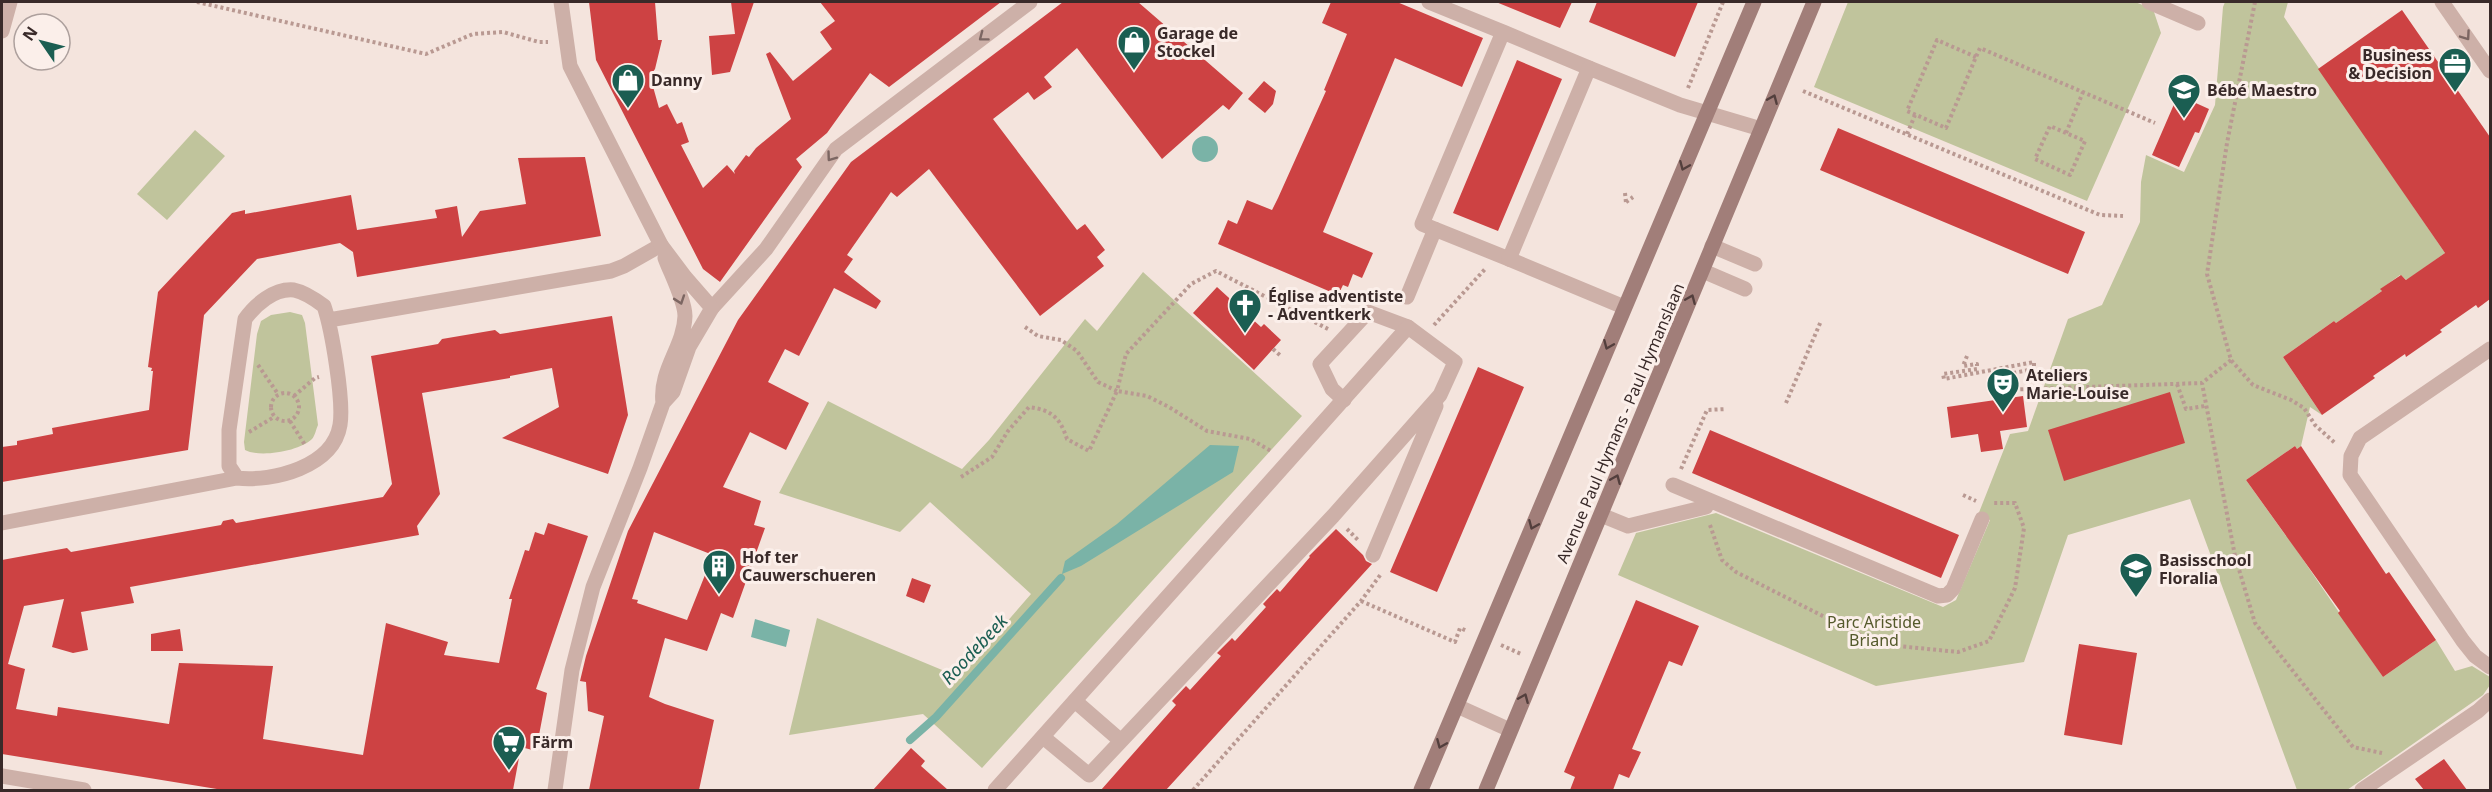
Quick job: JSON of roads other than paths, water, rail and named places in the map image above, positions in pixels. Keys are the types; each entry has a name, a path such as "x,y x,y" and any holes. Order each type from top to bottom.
{"main road":[{"path":"1421,790 1754,2"},
{"name":"Avenue Paul Hymans - Paul Hymanslaan","path":"1486,790 1814,2"}],"street":[{"path":"2,31 10,2"},
{"path":"561,2 570,66 661,245 685,315 682,330 661,388 663,403"},
{"path":"555,790 572,670 593,587 663,403 672,392 689,347 712,308 765,249 836,149 1030,2"},
{"path":"1428,2 1680,105 1761,129"},
{"path":"2149,2 2198,23"},
{"path":"2442,2 2490,71"},
{"path":"1503,32 1422,224 1624,307"},
{"path":"1509,259 1590,68"},
{"path":"1407,297 1435,229"},
{"path":"661,245 684,277 712,308"},
{"path":"329,320 611,271 661,245"},
{"path":"1712,246 1755,264"},
{"path":"1703,272 1745,289"},
{"path":"2,523 237,478 251,480 291,472 315,460 331,446 340,426 340,400 329,320 324,306 293,290 273,294 255,305 245,319 229,430 229,466 237,478"},
{"path":"1344,400 1332,389 1320,364 1368,312 1408,327 1455,362 1373,555"},
{"path":"995,790 1408,327"},
{"path":"2490,349 2360,438 2351,456 2350,475 2463,641 2475,656 2490,667"},
{"path":"1043,737 1089,775 1333,516 1440,395"},
{"path":"1673,485 1938,596 1947,595 1953,589 1982,519"},
{"path":"1601,515 1628,526 1706,507 1708,501"},
{"path":"1076,700 1121,741"},
{"path":"2362,790 2478,711 2490,700"},
{"path":"1456,706 1510,730"},
{"path":"2,776 84,790"}],"water":[{"path":"1205,136 1214,140 1218,149 1214,158 1205,162 1196,158 1192,149 1196,140"},
{"path":"1210,445 1239,446 1233,472 1081,566 1062,574 1061,578 1065,561 1117,524"},
{"path":"755,619 790,630 786,647 751,637"}],"waterway":[{"name":"Roodebeek","path":"910,740 936,717 1061,578"}],"place":[{"name":"Garage de Stockel","path":"1134,71"},
{"name":"Business & Decision","path":"2455,93"},
{"name":"Danny","path":"628,109"},
{"name":"Bébé Maestro","path":"2184,119"},
{"name":"Église adventiste - Adventkerk","path":"1245,334"},
{"name":"Ateliers Marie-Louise","path":"2003,413"},
{"name":"Hof ter Cauwerschueren","path":"719,595"},
{"name":"Basisschool Floralia","path":"2136,598"},
{"name":"Färm","path":"509,771"}],"park label":[{"name":"Parc Aristide Briand","path":"1874,631"}]}
